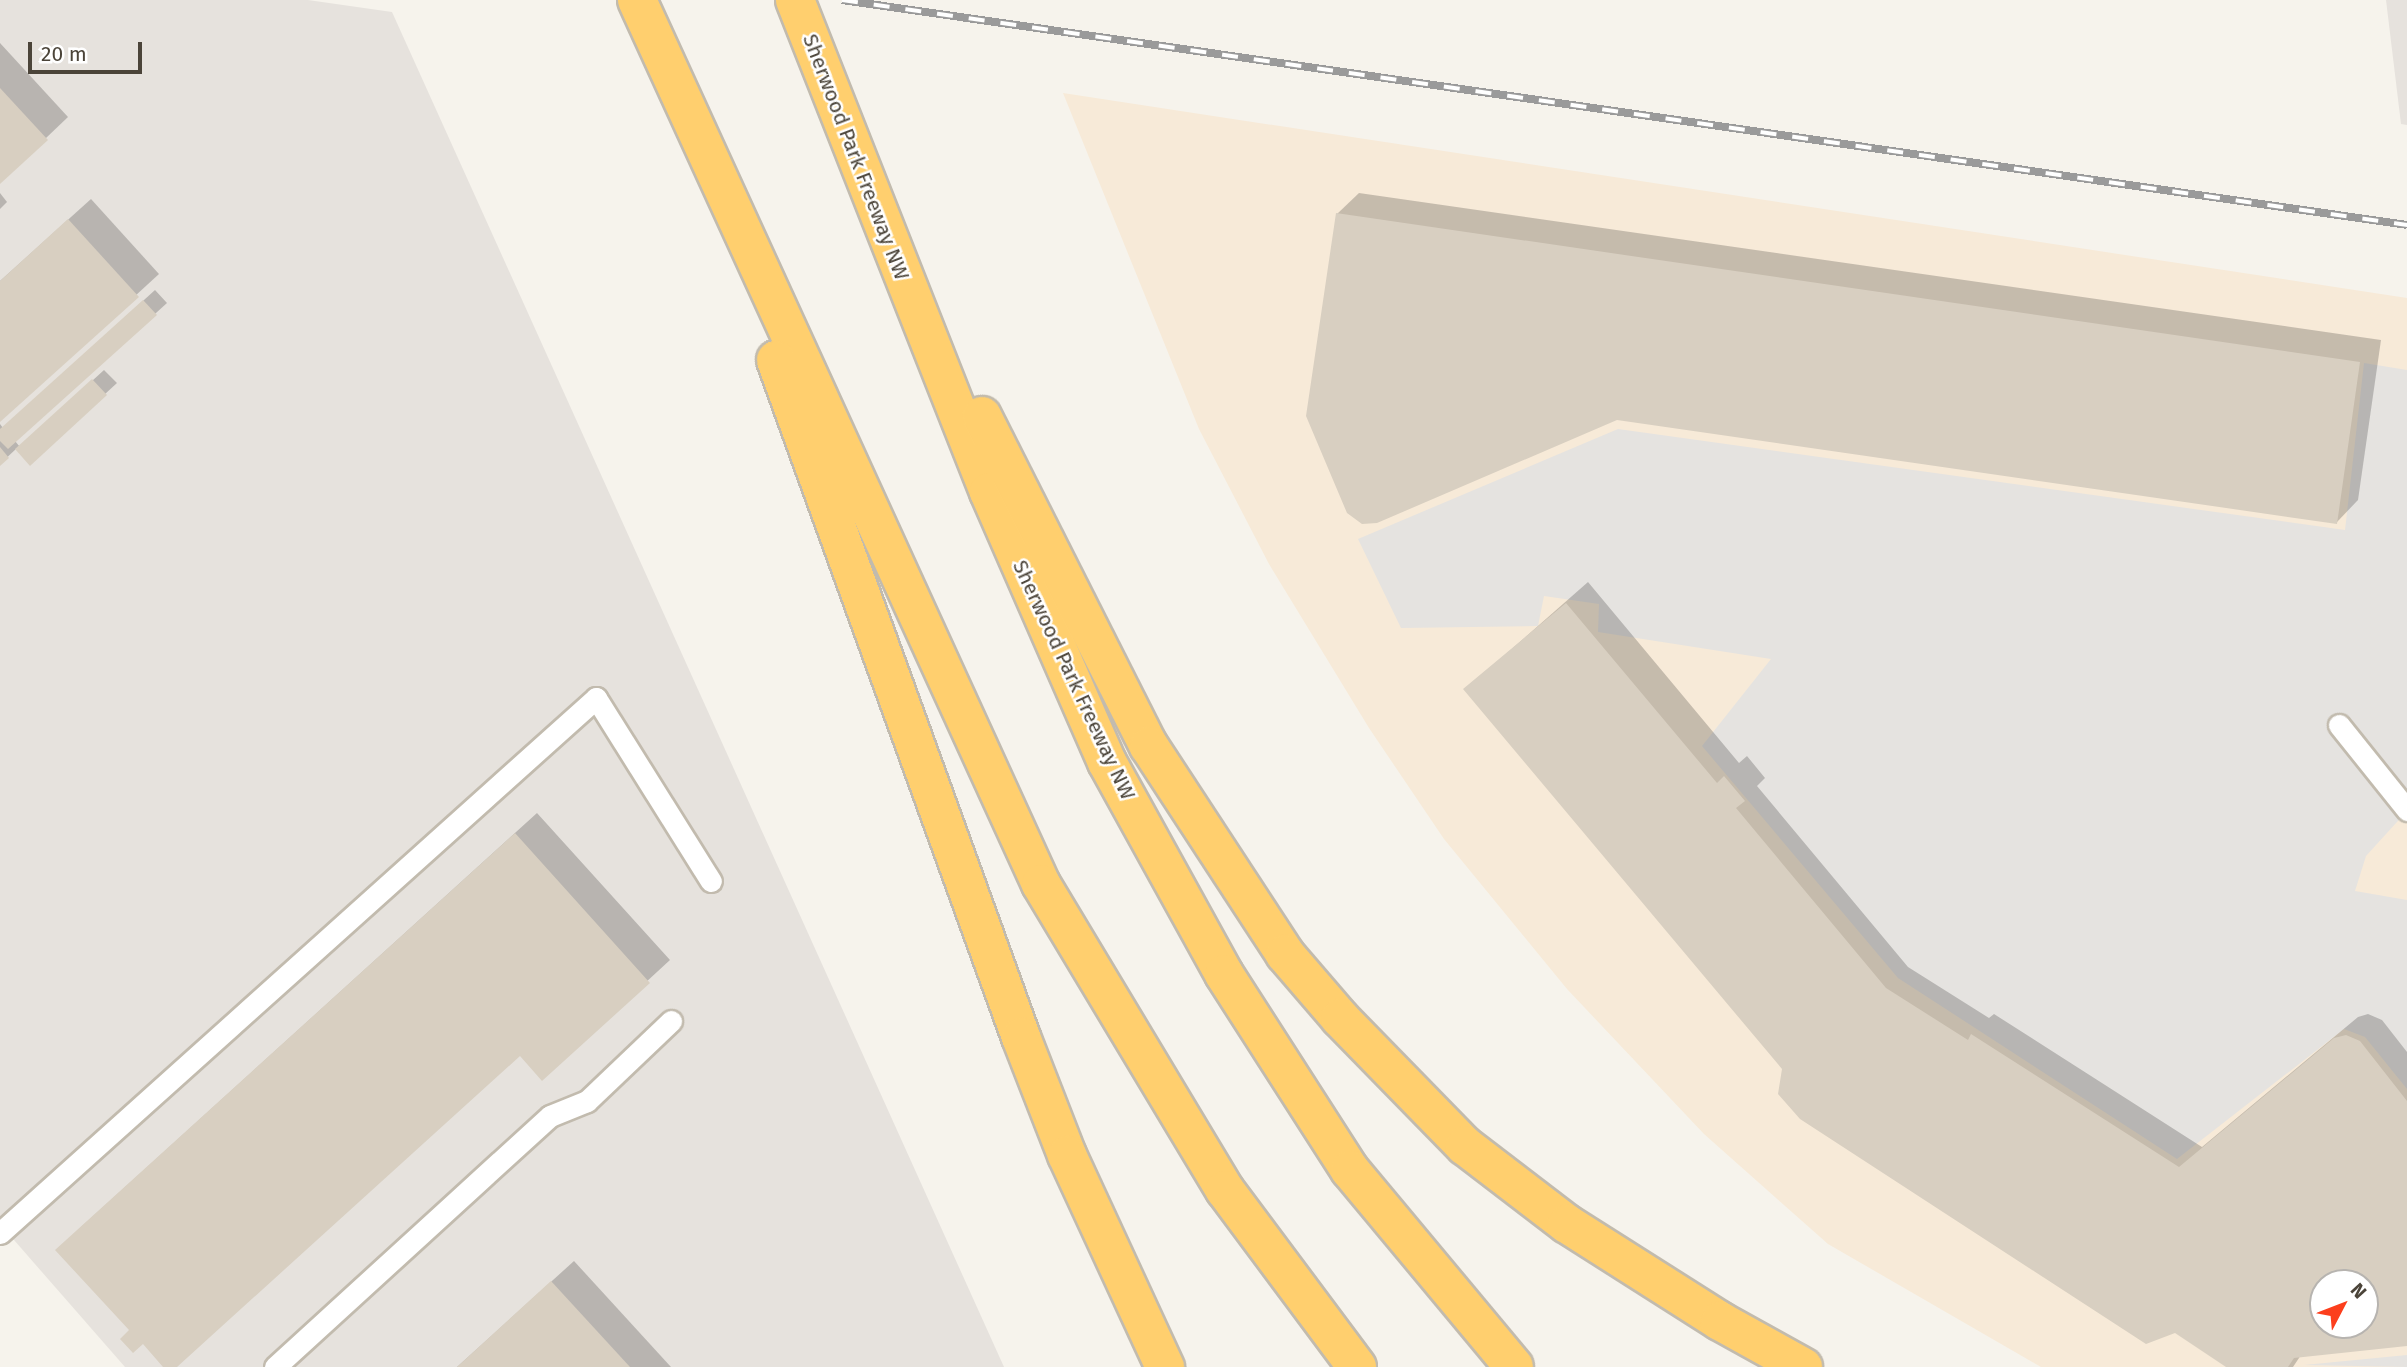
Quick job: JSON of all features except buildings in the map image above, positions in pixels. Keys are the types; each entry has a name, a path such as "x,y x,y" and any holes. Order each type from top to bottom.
{"highway":[{"path":"637,0 1041,884 1225,1190 1357,1367"},
{"name":"Sherwood Park Freeway NW","path":"795,0 989,492 1107,762 1218,962 1350,1170 1514,1367"},
{"path":"691,120 1021,1037 1072,1167 1165,1367"},
{"path":"886,233 1149,747 1285,954 1340,1018 1465,1146 1567,1224 1720,1321 1803,1367"}],"lane":[{"path":"0,1233 596,698 710,881"},
{"path":"2339,724 2407,810"},
{"path":"275,1367 550,1116 587,1101 671,1021"}],"shaded area":[{"path":"0,0 308,0 392,12 1004,1367 125,1367 0,1224"},
{"path":"2386,0 2407,0 2407,125 2401,124"},
{"path":"1063,93 2407,298 2407,1367 2041,1367 1828,1244 1704,1134 1567,989 1444,839 1369,728 1269,564 1199,429"},
{"path":"2364,363 2407,370 2407,811 2366,856 2355,891 2407,900 2407,1089 2365,1037 2344,1029 2177,1159 1898,978 1702,746 1771,659 1598,632 1599,604 1544,596 1538,626 1401,628 1358,539 1618,429 2345,530"},
{"path":"2407,1355 2407,1367 2304,1365"}],"railway":[{"path":"842,0 2407,225"}]}
